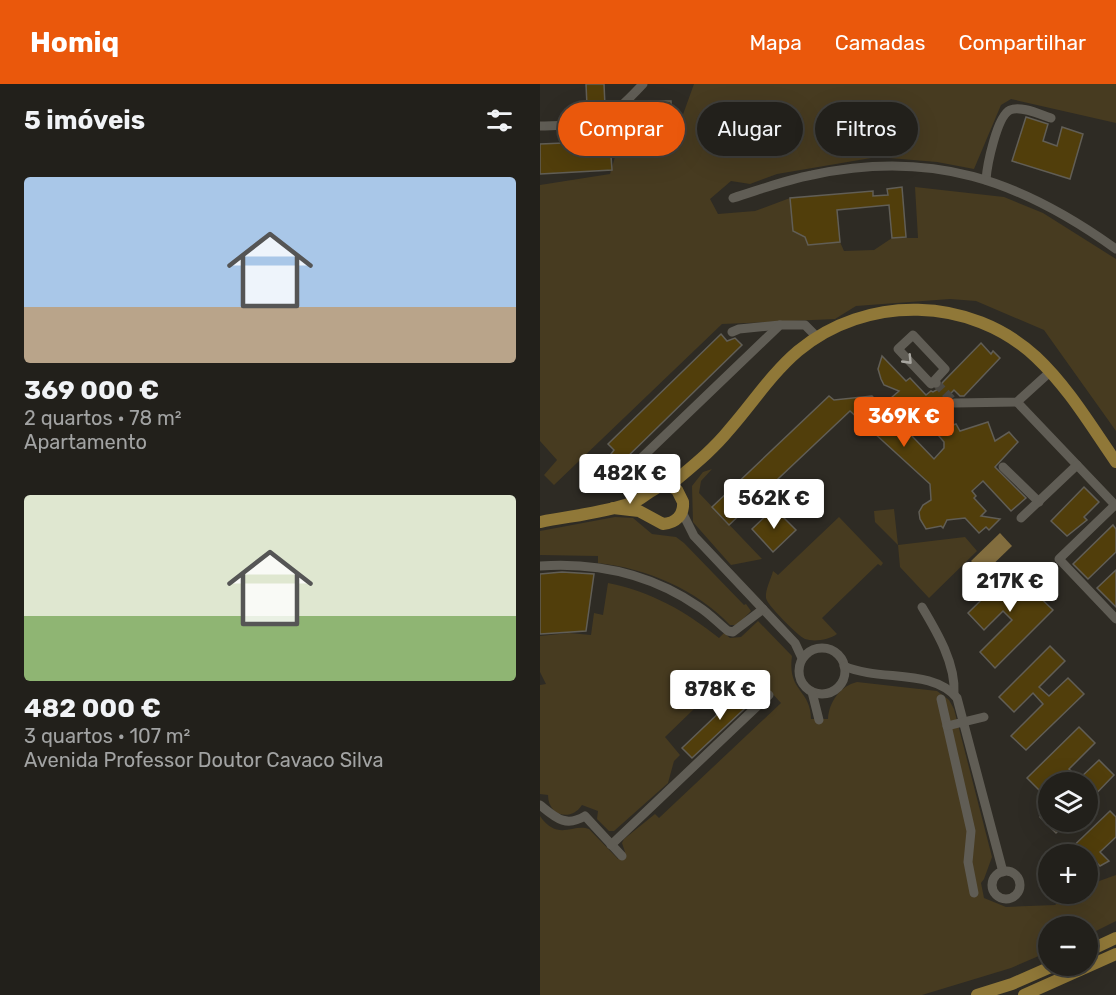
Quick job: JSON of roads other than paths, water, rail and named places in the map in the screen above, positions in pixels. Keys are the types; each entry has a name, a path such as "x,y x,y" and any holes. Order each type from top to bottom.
{"main road":[{"path":"540,522 632,503 658,487 669,486 694,468 728,432 781,367 817,337 850,320 871,314 910,309 956,314 994,328 1023,345 1050,372 1079,408 1116,462"},
{"path":"613,508 630,509 658,523 669,524 675,521 682,512 685,484 694,468"},
{"path":"669,486 677,490 682,498"},
{"path":"648,516 645,505 649,493"},
{"path":"1098,946 1116,938"},
{"path":"1024,995 1116,954"},
{"path":"977,995 1038,973"}],"street":[{"path":"540,126 579,125 600,121 616,112 643,84"},
{"path":"986,180 988,157 1003,116 1011,109 1021,109 1052,118"},
{"path":"733,198 812,175 874,166 946,170 986,180 1025,194 1055,208 1116,249"},
{"path":"634,465 780,325"},
{"path":"732,332 743,328 805,325 817,337"},
{"path":"912,335 945,369 935,382 930,384 897,349 912,335"},
{"path":"955,403 1017,402 1050,372"},
{"path":"1017,402 1115,506 1059,559 1115,617"},
{"path":"1021,518 1077,465"},
{"path":"1003,466 1039,502"},
{"path":"682,512 694,536 795,643 802,658"},
{"path":"669,524 694,536"},
{"path":"540,566 597,567 646,579 700,607 728,631 733,632 763,609"},
{"path":"922,607 947,657 955,682 954,694"},
{"path":"795,643 812,650 826,648 834,651 844,666 842,680"},
{"path":"812,650 802,658 799,668 804,686 812,692 819,716 829,692 842,680 853,675 931,681 949,689 954,694 965,722 1003,872"},
{"path":"844,666 872,675"},
{"path":"812,692 829,692"},
{"path":"611,845 770,695"},
{"path":"941,699 971,831 968,862 974,893"},
{"path":"947,726 984,717"},
{"path":"540,805 559,820 568,822 585,816 622,856"}],"tunnel":[{"path":"936,383 955,403"}]}
